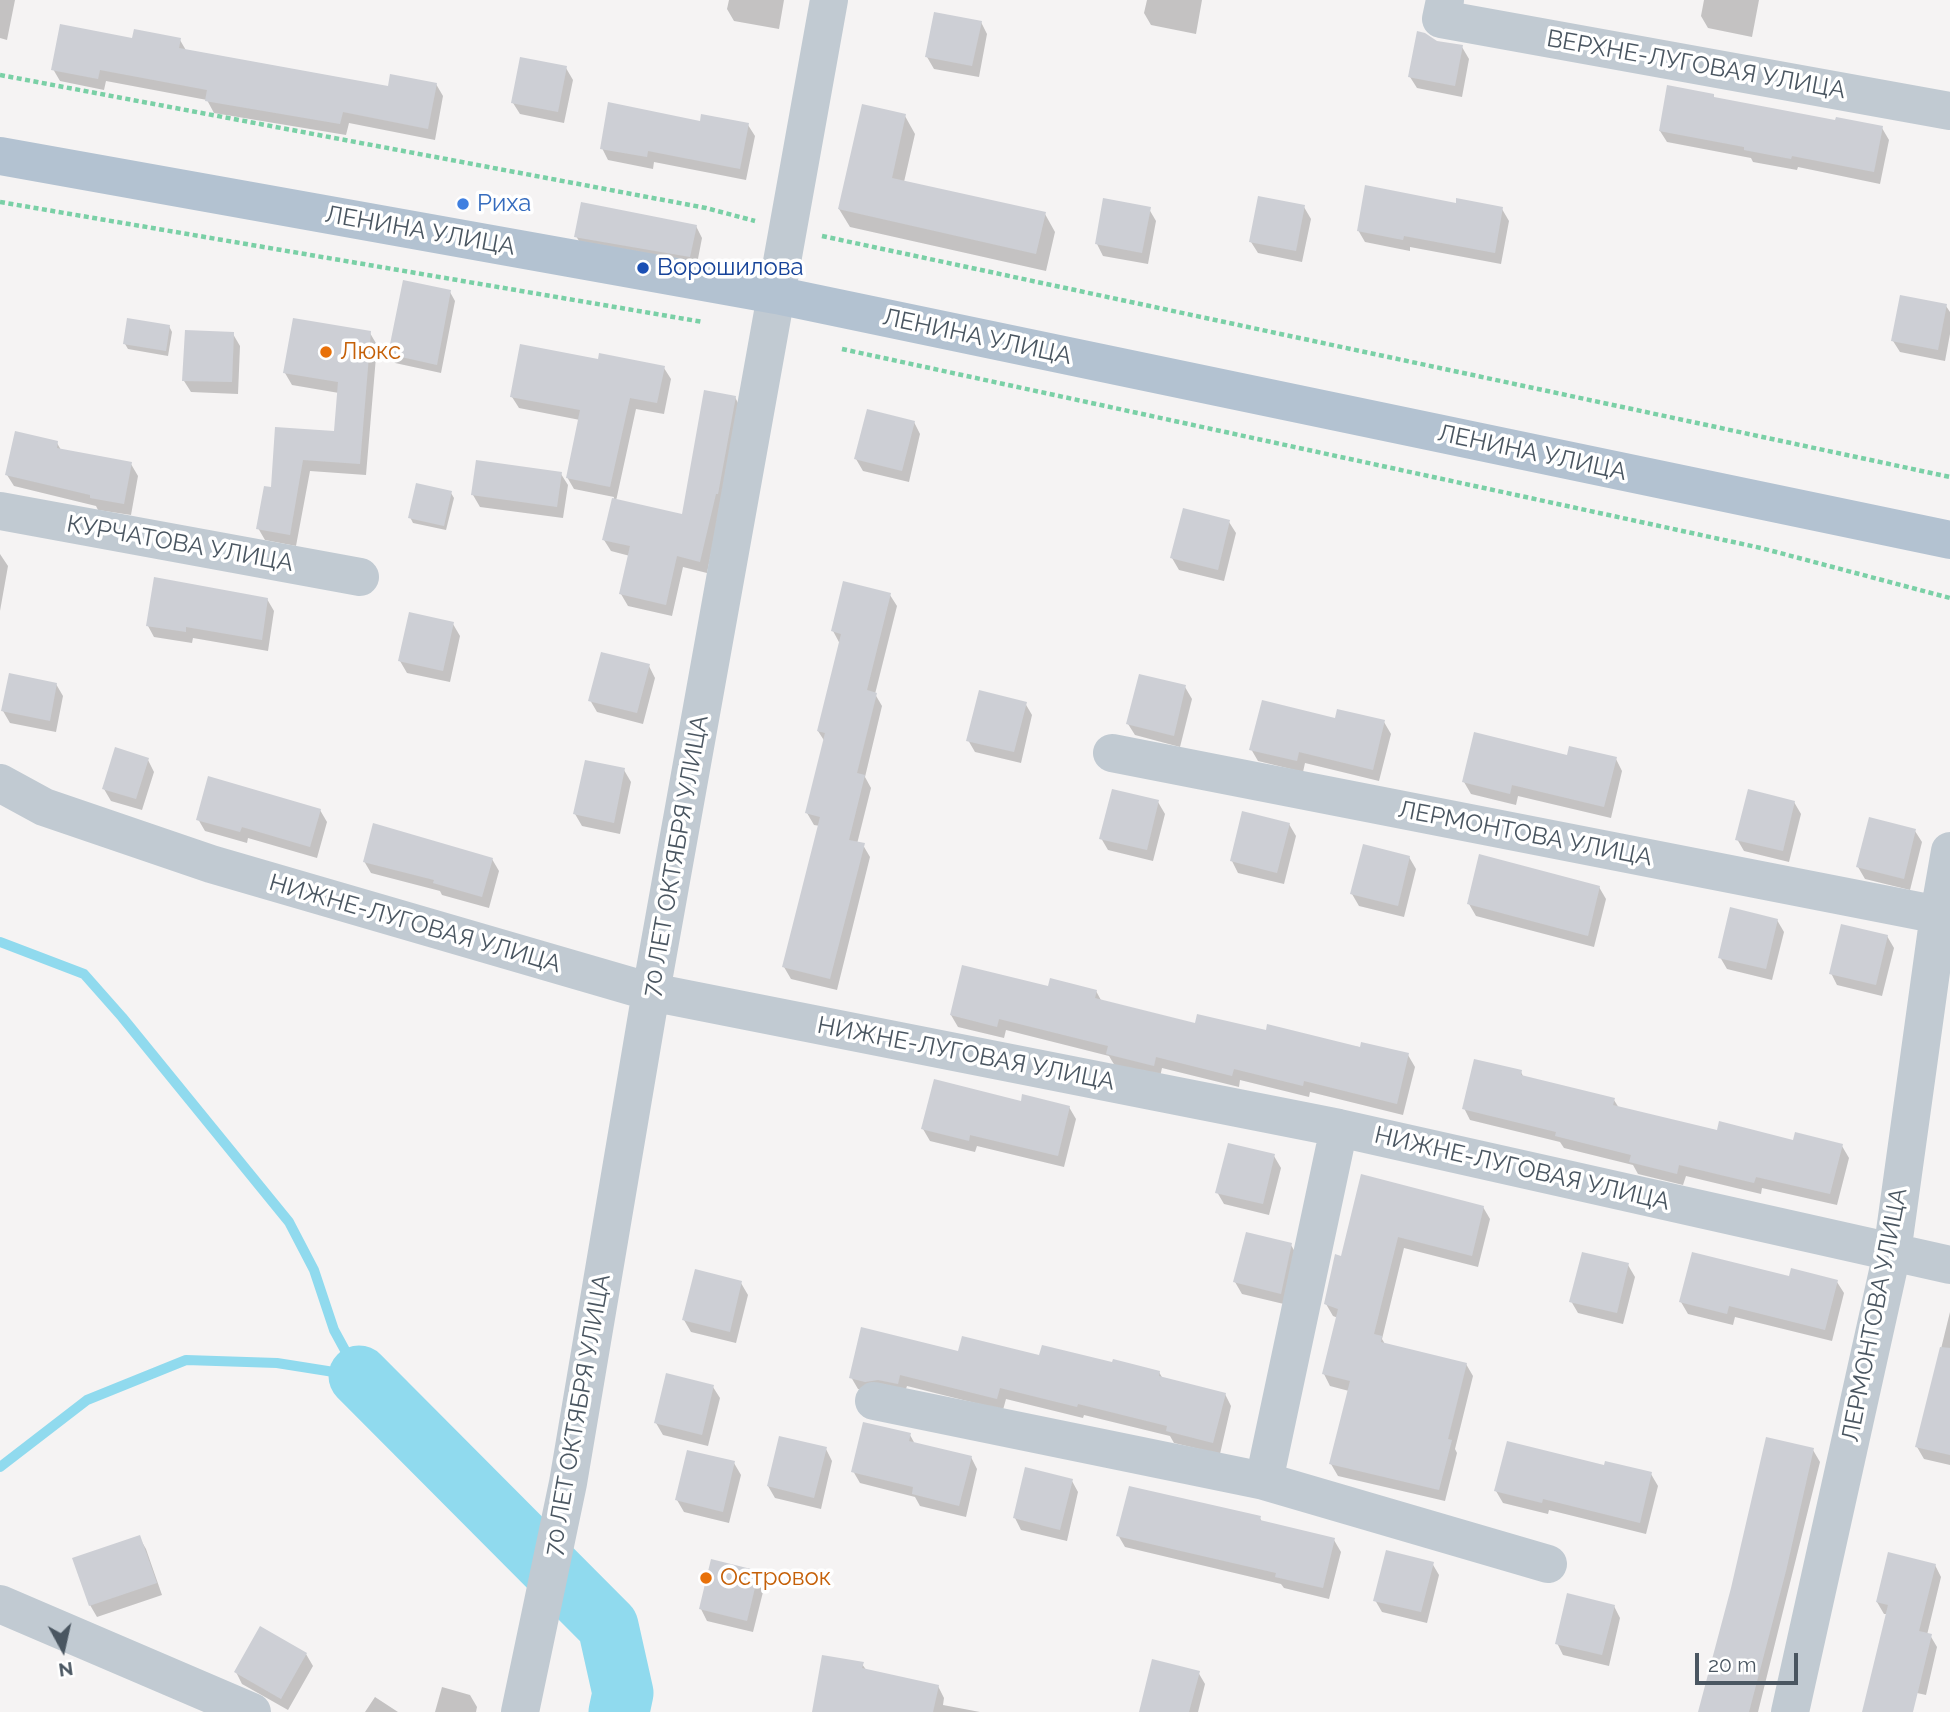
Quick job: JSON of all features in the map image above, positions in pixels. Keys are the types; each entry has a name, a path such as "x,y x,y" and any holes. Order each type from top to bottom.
{"main road":[{"name":"ЛЕНИНА УЛИЦА","path":"0,156 776,295 1950,540"}],"street":[{"name":"70 ЛЕТ ОКТЯБРЯ УЛИЦА","path":"520,1712 568,1483 651,992 829,0"},
{"name":"ВЕРХНЕ-ЛУГОВАЯ УЛИЦА","path":"1441,5 1950,111"},
{"name":"КУРЧАТОВА УЛИЦА","path":"0,511 360,577"},
{"name":"ЛЕРМОНТОВА УЛИЦА","path":"1112,753 1944,916"},
{"name":"НИЖНЕ-ЛУГОВАЯ УЛИЦА","path":"0,783 44,807 211,864 651,992 1339,1128 1950,1265"},
{"name":"ЛЕРМОНТОВА УЛИЦА","path":"1790,1712 1892,1253 1944,916 1950,851"},
{"path":"1264,1481 1339,1128"},
{"path":"874,1401 1264,1481 1548,1564"},
{"path":"0,1604 251,1712"}],"path":[{"path":"0,75 706,208 788,229 1950,477"},
{"path":"0,202 714,324"},
{"path":"837,348 1761,548 1950,598"}],"building":[{"path":"934,12 982,21 972,66 925,57"},
{"path":"60,24 132,38 134,29 181,38 179,48 388,86 390,74 437,83 428,129 343,112 340,124 205,101 207,90 100,70 98,79 51,70"},
{"path":"1417,31 1437,41 1463,45 1455,86 1408,77"},
{"path":"520,57 567,66 558,112 511,103"},
{"path":"1667,85 1714,94 1714,97 1835,120 1836,117 1883,126 1874,172 1792,156 1791,159 1659,131"},
{"path":"608,102 700,121 701,114 749,123 740,169 648,151 647,157 600,149"},
{"path":"862,104 906,114 892,178 1046,212 1036,254 838,209"},
{"path":"1365,185 1456,203 1456,198 1503,207 1495,253 1404,236 1403,240 1357,231"},
{"path":"1258,196 1305,205 1296,251 1249,242"},
{"path":"1103,198 1151,207 1142,253 1095,244"},
{"path":"581,202 697,225 690,257 574,237"},
{"path":"403,280 451,290 437,365 388,354"},
{"path":"1900,295 1947,304 1938,350 1891,341"},
{"path":"127,318 170,325 166,351 123,344"},
{"path":"293,318 371,331 360,464 303,460 290,535 256,529 264,486 271,487 275,427 334,431 338,382 283,373"},
{"path":"185,330 234,332 232,382 182,381"},
{"path":"520,344 598,359 599,353 665,366 657,403 630,398 610,487 566,478 580,410 510,397"},
{"path":"704,390 736,396 718,494 700,562 677,556 666,605 619,594 630,546 602,540 612,498 682,514"},
{"path":"867,409 915,421 902,471 854,459"},
{"path":"15,431 58,441 57,448 132,462 124,504 90,498 90,495 5,475"},
{"path":"476,460 562,472 557,507 471,495"},
{"path":"416,483 452,491 444,526 408,518"},
{"path":"1183,508 1230,520 1218,570 1170,558"},
{"path":"154,577 268,598 262,640 186,627 186,632 146,626"},
{"path":"843,581 891,593 867,690 877,693 857,773 865,775 849,840 865,843 830,979 782,967 820,817 805,813 825,733 817,731 841,634 831,631"},
{"path":"409,612 454,622 443,671 398,661"},
{"path":"601,652 650,664 637,713 588,701"},
{"path":"9,673 57,683 50,721 1,711"},
{"path":"1139,674 1186,685 1174,736 1126,724"},
{"path":"979,690 1027,702 1014,752 966,741"},
{"path":"1262,700 1335,718 1337,709 1385,720 1373,770 1299,752 1297,761 1249,750"},
{"path":"1474,732 1567,755 1569,746 1617,757 1604,807 1512,785 1510,794 1462,782"},
{"path":"115,747 149,758 136,799 102,789"},
{"path":"585,760 625,768 614,823 573,814"},
{"path":"208,776 321,809 310,847 242,827 240,832 196,820"},
{"path":"1112,789 1159,800 1147,850 1099,839"},
{"path":"1748,789 1795,801 1783,851 1735,840"},
{"path":"1242,811 1290,823 1277,873 1230,861"},
{"path":"1869,817 1916,829 1904,879 1856,867"},
{"path":"373,823 493,858 482,897 433,883 434,880 363,862"},
{"path":"1363,844 1410,856 1398,906 1350,894"},
{"path":"1479,854 1600,886 1588,936 1467,904"},
{"path":"1730,907 1778,919 1766,969 1718,958"},
{"path":"1841,924 1888,935 1876,985 1829,974"},
{"path":"962,965 1048,986 1050,978 1097,990 1095,998 1195,1023 1197,1014 1266,1030 1267,1024 1360,1047 1361,1042 1409,1053 1397,1104 1304,1081 1303,1086 1234,1069 1232,1076 1156,1057 1154,1066 1106,1054 1108,1046 999,1019 997,1027 950,1015"},
{"path":"1474,1059 1522,1070 1521,1075 1615,1098 1613,1105 1717,1130 1719,1121 1793,1140 1795,1132 1843,1144 1830,1194 1756,1177 1754,1183 1679,1165 1677,1174 1629,1162 1631,1155 1555,1136 1556,1132 1462,1109"},
{"path":"934,1079 1021,1101 1022,1094 1070,1106 1058,1156 970,1135 969,1141 921,1129"},
{"path":"1228,1143 1275,1154 1263,1204 1215,1193"},
{"path":"1361,1174 1484,1206 1472,1256 1398,1237 1374,1334 1382,1336 1381,1342 1467,1363 1448,1439 1452,1440 1439,1490 1329,1464 1350,1381 1322,1374 1338,1309 1324,1304 1335,1254 1341,1256"},
{"path":"1246,1232 1292,1243 1281,1294 1233,1282"},
{"path":"1582,1252 1629,1263 1617,1313 1569,1302"},
{"path":"1692,1252 1789,1276 1791,1268 1838,1280 1825,1330 1729,1306 1727,1314 1679,1302"},
{"path":"695,1269 742,1281 730,1332 682,1320"},
{"path":"861,1327 958,1351 962,1336 1039,1355 1042,1345 1160,1371 1159,1376 1226,1393 1213,1443 1166,1431 1167,1426 1000,1388 997,1399 900,1375 898,1384 878,1380 865,1382 849,1378"},
{"path":"1940,1347 1950,1348 1950,1455 1915,1447"},
{"path":"666,1373 714,1385 702,1435 654,1423"},
{"path":"863,1422 911,1433 909,1441 972,1456 959,1506 912,1494 913,1487 851,1472"},
{"path":"779,1436 827,1447 814,1498 767,1486"},
{"path":"1766,1437 1814,1448 1786,1571 1749,1712 1698,1712 1731,1588"},
{"path":"1507,1441 1604,1465 1605,1461 1652,1472 1640,1523 1543,1499 1542,1503 1494,1491"},
{"path":"687,1450 735,1461 723,1512 675,1500"},
{"path":"1025,1467 1073,1479 1060,1530 1013,1518"},
{"path":"1129,1486 1261,1516 1260,1520 1335,1538 1323,1588 1275,1577 1276,1573 1116,1536"},
{"path":"140,1535 157,1583 89,1606 72,1558"},
{"path":"1386,1550 1434,1562 1421,1612 1373,1601"},
{"path":"1888,1552 1936,1564 1919,1631 1932,1634 1913,1712 1862,1712 1888,1605 1876,1602"},
{"path":"711,1559 759,1571 747,1621 699,1609"},
{"path":"1567,1593 1615,1605 1602,1655 1555,1644"},
{"path":"260,1626 307,1653 281,1699 234,1672"},
{"path":"822,1655 864,1662 862,1668 939,1685 933,1712 812,1712"},
{"path":"1152,1659 1200,1671 1189,1712 1139,1712"}],"waterway":[{"path":"0,942 84,974 122,1017 289,1222 314,1270 334,1330 359,1376"},
{"path":"0,1467 87,1400 186,1360 277,1363 359,1376"},
{"path":"359,1376 608,1626 623,1693 619,1712"}],"place":[{"name":"Риха","path":"463,204"},
{"name":"Ворошилова","path":"643,268"},
{"name":"Люкс","path":"326,352"},
{"name":"Островок","path":"706,1578"}]}
